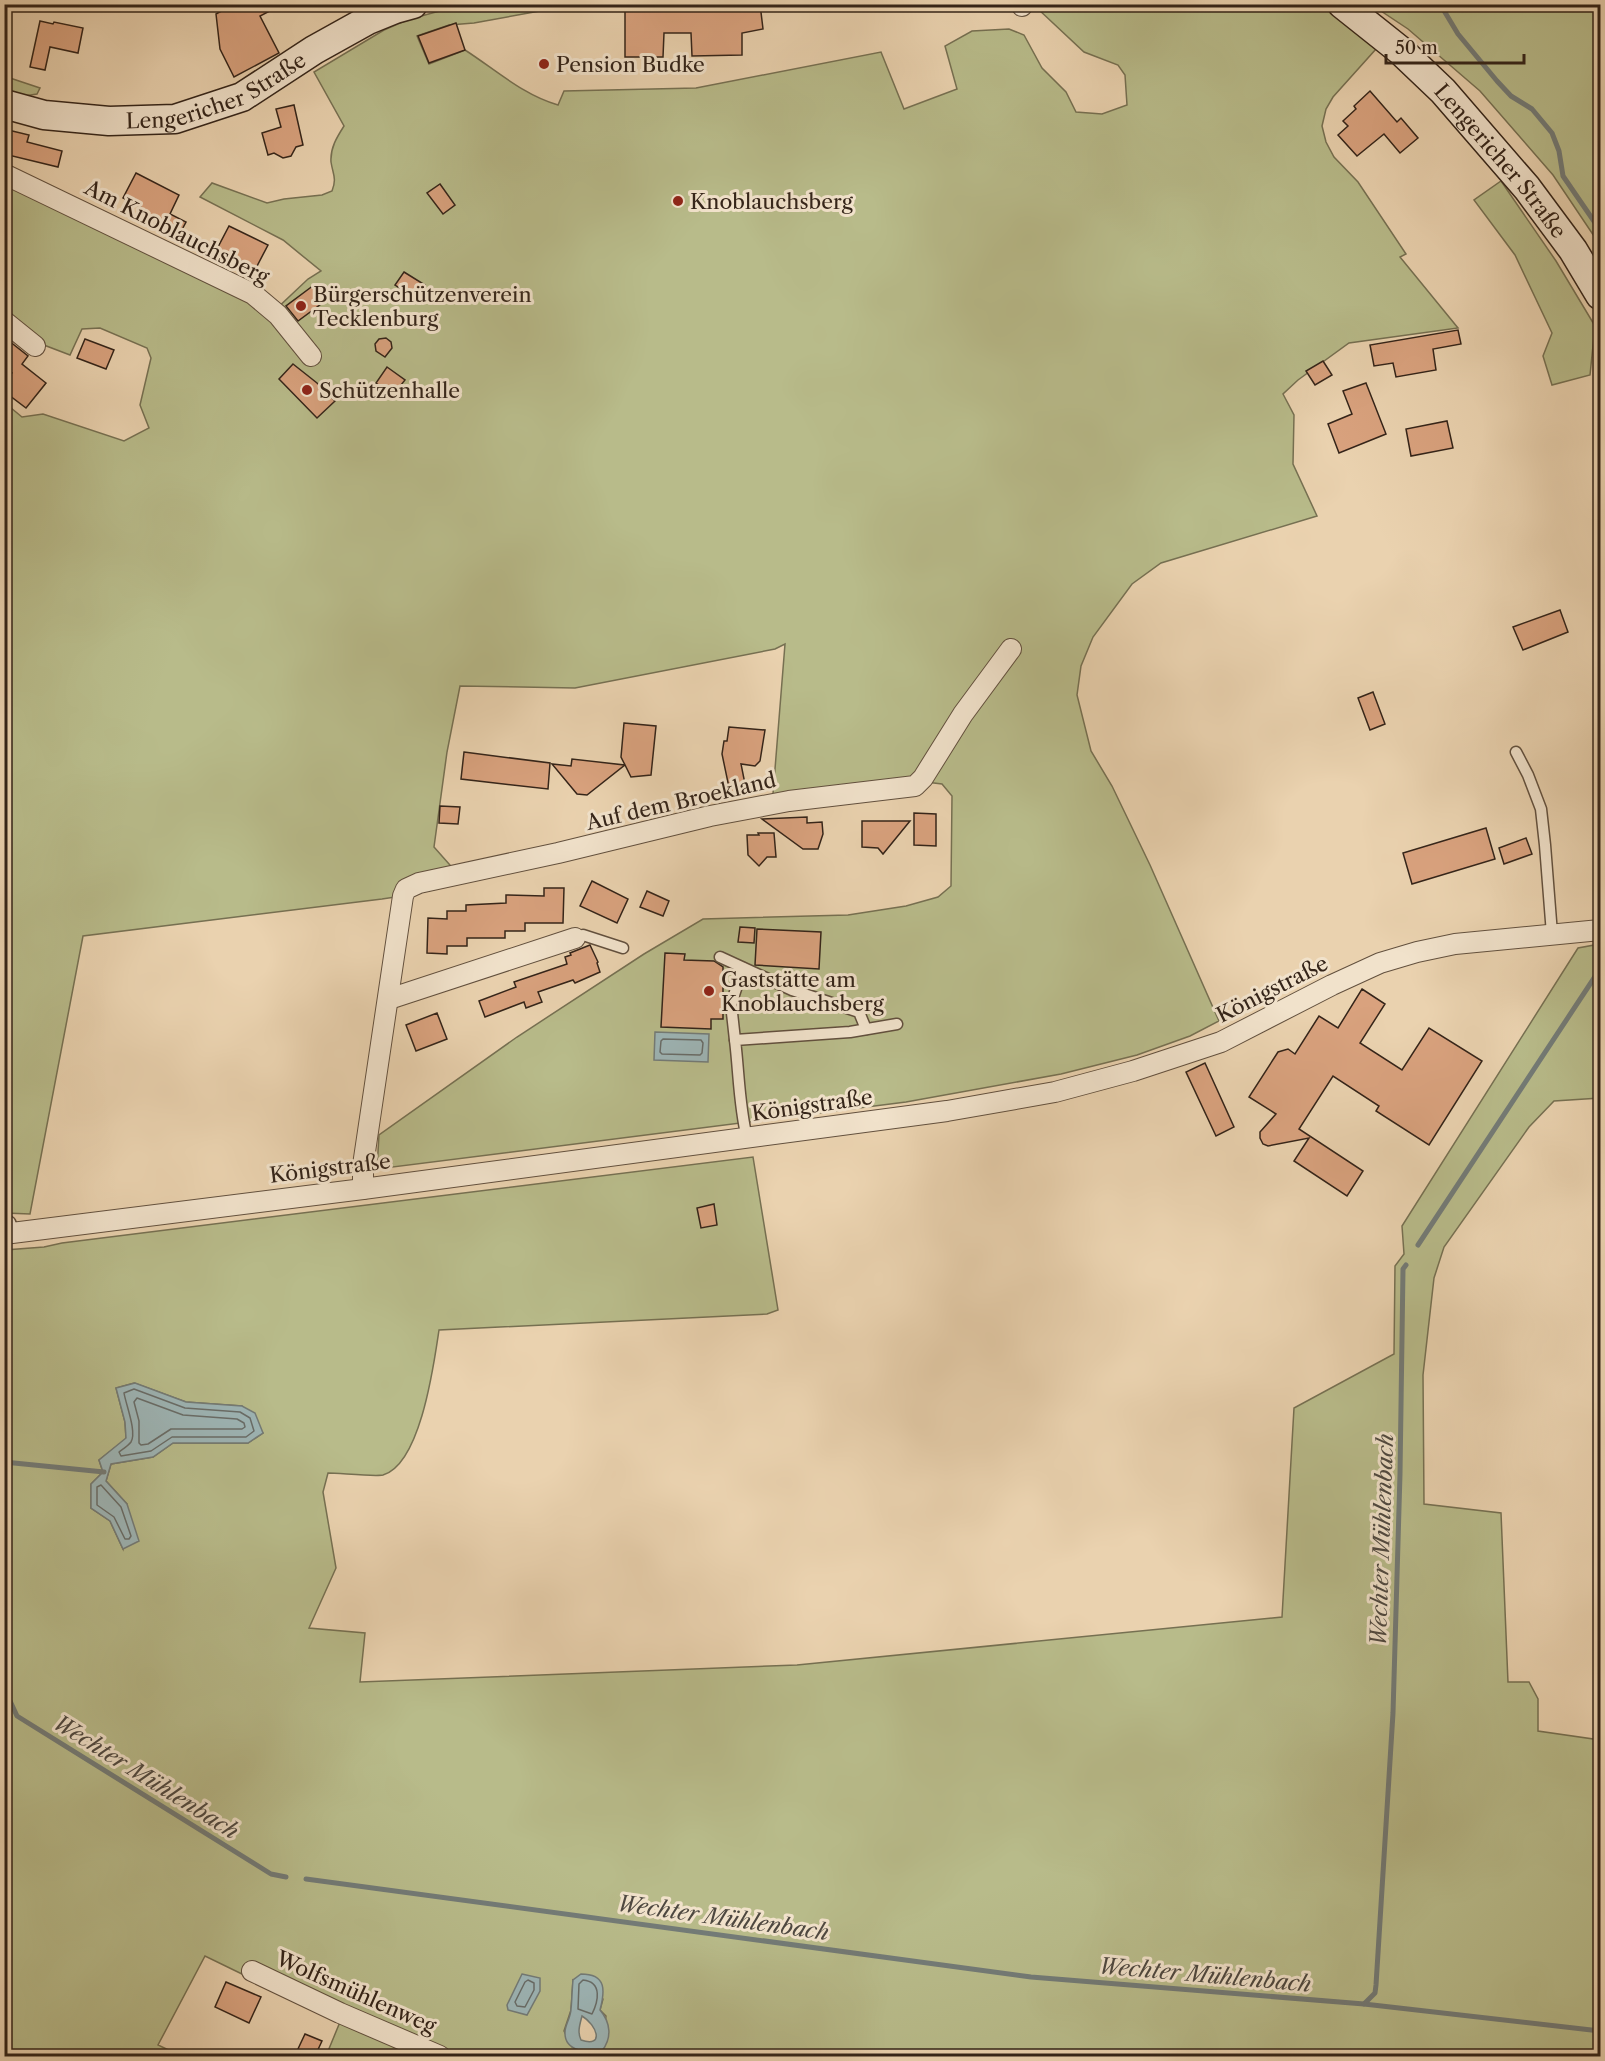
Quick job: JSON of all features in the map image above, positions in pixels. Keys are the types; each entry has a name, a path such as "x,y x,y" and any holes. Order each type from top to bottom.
{"main road":[{"name":"Lengericher Straße","path":"4,104 44,115 109,121 175,119 242,97 314,50 364,12 395,9 413,4"},
{"name":"Lengericher Straße","path":"1342,4 1401,51 1443,91 1527,188 1573,250 1600,295"}],"street":[{"name":"Am Knoblauchsberg","path":"4,174 253,294 278,315 311,356"},
{"path":"4,321 35,346"},
{"name":"Auf dem Broekland","path":"363,1188 363,1165 403,896 406,889 410,886 710,816 789,801 915,786 924,778 963,714 1011,649"},
{"name":"Königstraße","path":"8,1228 363,1188 947,1111 1055,1092 1134,1071 1221,1042 1332,985 1380,963 1417,952 1455,944 1600,930"},
{"path":"389,999 575,938"},
{"name":"Wolfsmühlenweg","path":"252,1971 340,2013 440,2056"}],"lane":[{"path":"1516,752 1528,775 1541,810 1552,934"},
{"path":"575,938 583,935 623,948"},
{"path":"720,957 792,990 859,1012 866,1029"},
{"path":"743,968 731,1004 740,1078 742,1119 747,1138"},
{"path":"735,1040 866,1029 897,1024"}],"green space":[{"path":"461,5 573,5 474,23 449,25 417,36 429,64 465,50 521,88 558,105 564,91 696,88 881,52 904,109 957,89 945,46 972,31 1009,29 1024,35 1042,68 1066,92 1076,112 1102,114 1127,105 1125,75 1118,65 1084,52 1038,9 1038,5 1326,5 1376,49 1333,97 1326,109 1322,126 1326,142 1334,157 1358,182 1406,254 1400,257 1458,328 1349,343 1298,380 1283,394 1294,415 1293,464 1317,516 1161,563 1132,584 1093,637 1081,666 1077,695 1091,751 1112,786 1150,865 1219,1021 1190,1036 1137,1055 1061,1074 906,1102 377,1169 379,1135 517,1037 644,954 703,919 848,915 906,906 938,897 951,886 952,796 942,784 901,779 773,794 785,644 775,649 575,688 460,686 447,752 434,847 465,882 382,899 83,936 30,1214 5,1213 5,403 22,417 43,414 124,441 149,428 140,405 151,358 147,348 100,328 82,329 70,355 36,342 5,318 4,177 274,311 308,279 321,271 283,240 200,197 212,183 267,203 322,195 332,191 334,180 332,152 344,126 314,72 384,30 407,20"},
{"path":"1372,5 1600,5 1600,245 1553,175 1480,91 1408,29"},
{"path":"4,76 40,88 37,94 24,96 5,89"},
{"path":"1501,181 1556,261 1595,326 1590,375 1552,385 1543,356 1552,333 1515,255 1474,200"},
{"path":"1600,944 1600,1098 1554,1101 1529,1127 1444,1247 1434,1278 1423,1375 1424,1504 1501,1513 1508,1682 1529,1682 1538,1699 1538,1731 1600,1740 1600,2056 458,2056 346,2010 244,1975 205,1956 158,2045 181,2056 5,2056 5,1250 44,1247 753,1157 778,1310 767,1314 439,1330 423,1411 407,1452 396,1467 383,1475 328,1473 323,1492 336,1568 309,1628 365,1633 360,1682 797,1665 1282,1617 1294,1408 1394,1354 1395,1266 1404,1254 1402,1226 1578,948","holes":["134,1383 186,1402 242,1406 263,1433 248,1443 173,1443 153,1457 111,1464 106,1481 127,1504 123,1549 110,1521 91,1508 91,1484 103,1472 99,1460 126,1439 125,1422 116,1388","573,1980 603,1999 600,2010 606,2016 602,2051 587,2053 572,2047 564,2031 571,2010"]},
{"path":"340,2022 421,2056 326,2056"}],"water":[{"path":"655,1032 709,1034 708,1062 654,1060"},
{"path":"135,1383 186,1402 242,1406 255,1413 263,1433 248,1443 173,1443 153,1457 111,1464 106,1481 127,1504 139,1541 123,1549 110,1521 91,1508 91,1484 103,1472 99,1460 126,1438 125,1422 116,1388"},
{"path":"522,1974 540,1978 540,1991 527,2015 508,2010 507,2005"},
{"path":"581,1974 600,1980 603,1996 600,2010 609,2030 609,2036 602,2051 578,2050 566,2039 565,2029 571,2012 573,1980","holes":["582,2016 596,2034 596,2038 589,2042 581,2040 579,2028"]}],"building":[{"path":"234,4 283,4 260,16 279,53 234,77 220,49 216,14"},
{"path":"760,4 763,29 742,33 742,55 692,56 691,33 664,33 663,57 625,57 625,6"},
{"path":"40,21 83,28 78,53 50,47 45,70 30,67"},
{"path":"456,23 465,50 429,63 418,36"},
{"path":"1370,91 1397,122 1401,118 1418,138 1400,153 1384,134 1357,156 1338,135 1348,126 1343,121 1356,109 1354,106"},
{"path":"294,105 303,145 296,147 291,156 283,158 274,153 268,155 262,133 281,127 276,109"},
{"path":"4,129 29,135 27,142 62,151 58,167 4,154"},
{"path":"136,173 179,195 170,214 186,222 178,237 137,216 141,207 123,198"},
{"path":"440,184 455,205 443,214 427,193"},
{"path":"229,226 268,245 256,268 217,249"},
{"path":"404,272 425,285 416,299 395,285"},
{"name":"Bürgerschützenverein Tecklenburg","path":"314,285 325,301 298,321 286,306"},
{"path":"1458,330 1461,344 1433,349 1436,370 1396,377 1393,363 1374,366 1370,345"},
{"path":"4,337 28,356 22,364 46,383 26,408 5,392 10,385 5,381 12,373 4,368"},
{"path":"386,338 391,342 392,348 385,357 376,351 375,344 379,339"},
{"path":"85,339 114,350 106,369 77,358"},
{"path":"1323,361 1332,375 1315,385 1306,371"},
{"name":"Schützenhalle","path":"293,364 335,401 317,418 279,379"},
{"path":"387,367 405,380 393,395 376,383"},
{"path":"1366,383 1386,434 1339,453 1328,424 1352,414 1343,391"},
{"path":"1447,421 1453,448 1411,456 1406,429"},
{"path":"1560,610 1568,632 1523,650 1513,627"},
{"path":"1373,692 1385,724 1370,730 1358,698"},
{"path":"624,723 656,726 651,775 631,777 621,757"},
{"path":"729,727 765,730 760,761 755,766 741,764 747,794 731,797 722,754"},
{"path":"464,752 550,763 548,789 461,779"},
{"path":"572,759 625,765 587,795 577,794 552,764 571,766"},
{"path":"440,806 460,807 458,824 439,823"},
{"path":"914,813 936,814 936,846 914,845"},
{"path":"807,817 807,823 822,822 823,834 818,849 803,849 762,819"},
{"path":"862,821 910,821 883,854 878,848 862,847"},
{"path":"1486,828 1495,859 1412,884 1403,853"},
{"path":"758,833 774,833 776,857 767,857 759,866 748,855 747,835 759,835"},
{"path":"1526,838 1532,854 1504,864 1499,848"},
{"path":"592,881 628,899 617,923 580,906"},
{"path":"544,888 564,888 563,923 525,923 525,931 505,931 505,938 467,938 467,946 447,946 447,954 427,953 428,918 447,919 447,911 466,911 466,905 506,903 506,895 544,896"},
{"path":"647,891 669,901 663,916 640,907"},
{"path":"740,927 755,928 754,943 738,942"},
{"path":"757,929 821,932 819,969 755,965"},
{"path":"590,945 600,972 575,983 573,980 538,992 542,1002 526,1008 524,1002 485,1017 479,1001 516,987 514,982 567,964 565,957"},
{"name":"Gaststätte am Knoblauchsberg","path":"665,953 685,954 684,960 714,961 723,967 723,1019 711,1019 711,1029 661,1027"},
{"path":"1362,989 1385,1004 1360,1043 1402,1070 1429,1028 1482,1061 1429,1145 1376,1111 1379,1106 1333,1076 1299,1129 1363,1171 1347,1196 1294,1161 1309,1138 1268,1146 1263,1144 1260,1132 1276,1114 1249,1097 1278,1052 1288,1049 1295,1054 1319,1016 1338,1028"},
{"path":"437,1013 447,1039 416,1051 406,1025"},
{"path":"1205,1063 1234,1127 1216,1136 1186,1072"},
{"path":"714,1204 717,1225 701,1228 697,1208"},
{"path":"226,1982 261,1997 249,2023 215,2007"},
{"path":"305,2034 322,2041 315,2056 297,2051"}],"waterway":[{"name":"Wechter Mühlenbach","path":"1440,4 1458,34 1497,81 1511,96 1532,109 1552,133 1559,151 1563,176 1600,230"},
{"name":"Wechter Mühlenbach","path":"1418,1245 1600,969"},
{"name":"Wechter Mühlenbach","path":"306,1879 1031,1977 1364,2004 1375,1993 1376,1985 1393,1713 1403,1269 1406,1265"},
{"path":"4,1462 104,1472"},
{"name":"Wechter Mühlenbach","path":"4,1688 17,1716 271,1874 286,1877"},
{"path":"1364,2004 1600,2031"}],"place":[{"name":"Pension Budke","path":"544,64"},
{"name":"Knoblauchsberg","path":"678,201"},
{"name":"Bürgerschützenverein Tecklenburg","path":"301,306"},
{"name":"Schützenhalle","path":"307,390"},
{"name":"Gaststätte am Knoblauchsberg","path":"709,991"}]}
